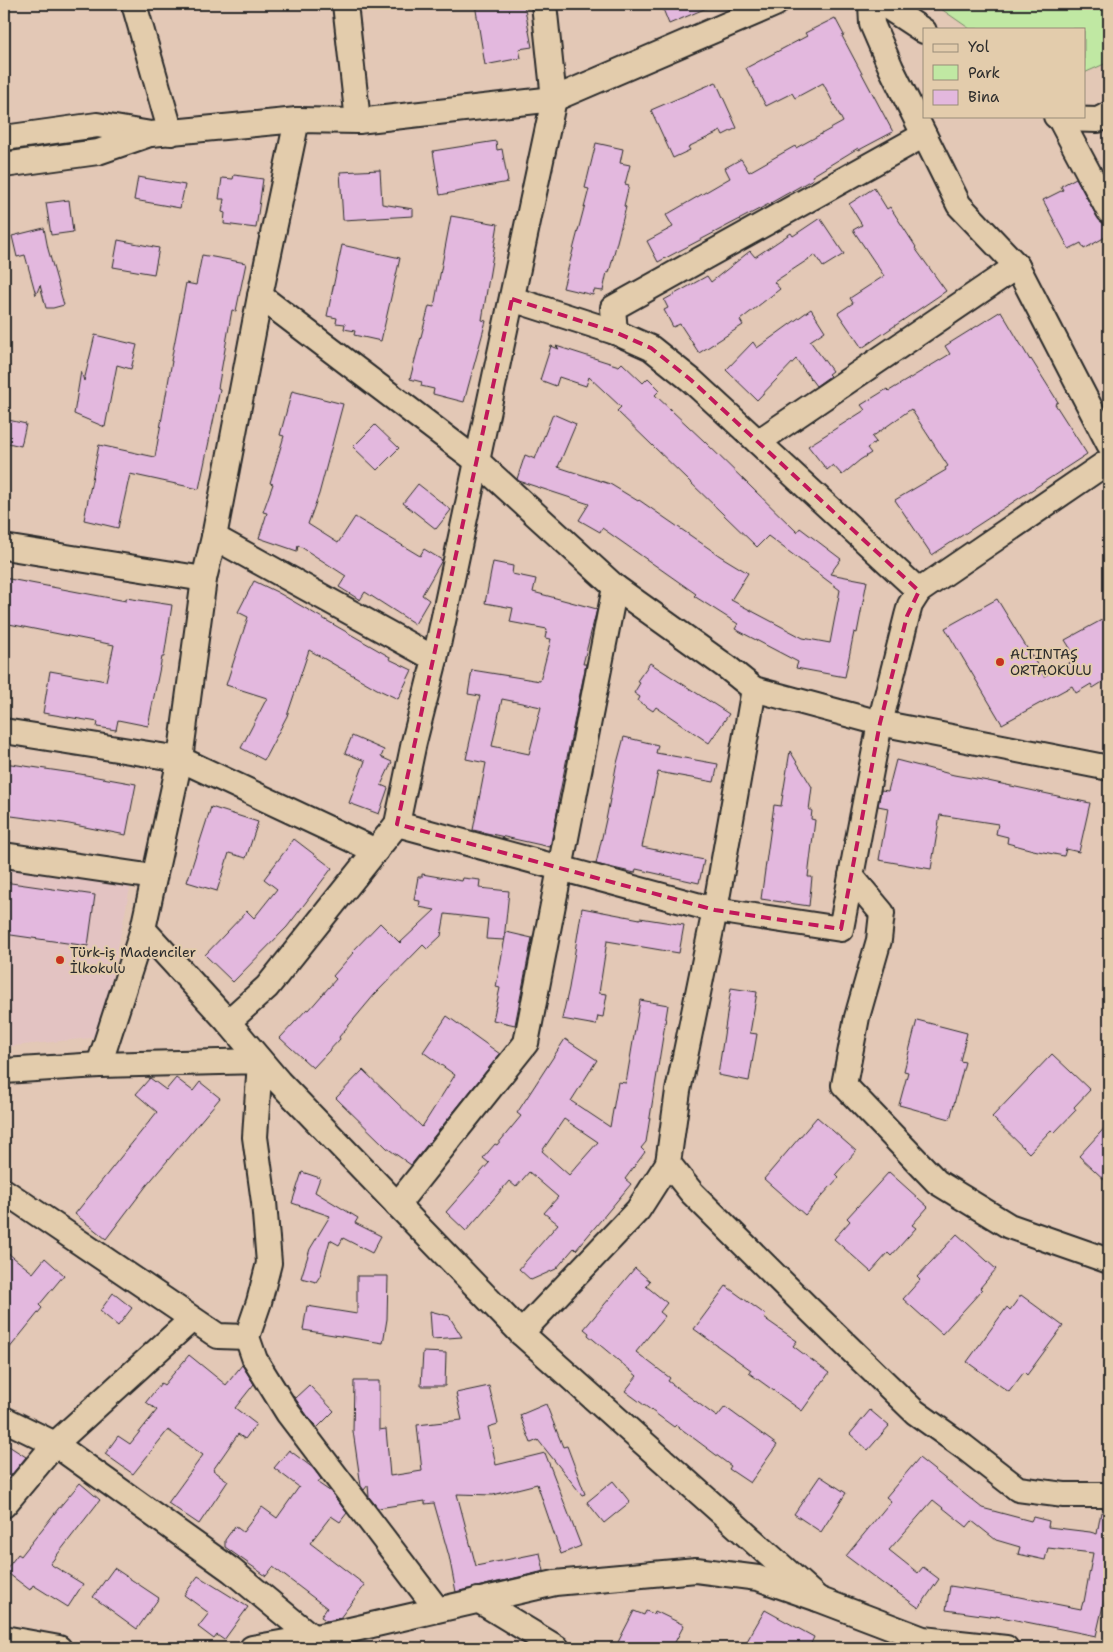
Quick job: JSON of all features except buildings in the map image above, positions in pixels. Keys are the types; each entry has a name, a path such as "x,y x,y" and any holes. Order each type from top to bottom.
{"street":[{"path":"134,4 161,133"},
{"path":"345,4 358,122"},
{"path":"228,1022 267,987 397,824 414,742 435,659 554,99 544,4"},
{"path":"4,165 98,152 161,133 297,120 358,122 554,99 775,4"},
{"path":"871,4 872,24 891,68 959,205 1017,266 1109,444"},
{"path":"884,4 923,30"},
{"path":"1058,118 1098,120 1109,114"},
{"path":"1058,118 1109,211"},
{"path":"99,1065 143,929 180,759 204,580 297,120"},
{"path":"4,138 97,125 161,133"},
{"path":"615,332 614,308 924,135"},
{"path":"758,442 1017,266"},
{"path":"260,296 477,461 614,587 728,668 754,689 880,724 1109,768"},
{"path":"512,299 615,332 650,348 691,380 919,591"},
{"path":"397,824 715,910 841,929 880,724 910,605 919,591 1109,460"},
{"path":"214,537 435,659"},
{"path":"4,547 204,580"},
{"path":"397,1205 526,1043 614,587"},
{"path":"521,1333 638,1210 668,1162 678,1090 715,910 754,689"},
{"path":"4,731 180,759 376,851"},
{"path":"4,856 154,877"},
{"path":"851,876 882,913 879,940 857,1017 844,1085 937,1182 1009,1226 1109,1261"},
{"path":"143,929 228,1022 278,1082 521,1333 818,1599"},
{"path":"4,1071 99,1065 260,1061"},
{"path":"260,1061 255,1137 264,1202 269,1263 259,1302 247,1337 255,1360 288,1413 438,1609"},
{"path":"668,1162 692,1193 915,1412 1018,1489 1064,1495 1109,1495"},
{"path":"4,1191 218,1336 247,1337"},
{"path":"4,1505 55,1444 192,1319"},
{"path":"4,1419 55,1444 231,1570 312,1637"},
{"path":"252,1648 312,1637 555,1583 696,1570 758,1578 923,1639 1006,1648"},
{"path":"478,1600 557,1648"},
{"path":"4,1638 59,1648"}],"highlighted area":[{"path":"512,299 615,332 651,348 691,380 919,591 907,616 880,723 841,929 715,910 397,824"}],"shaded area":[{"name":"Türk-iş Madenciler İlkokulu","path":"4,866 131,883 100,1037 4,1047"}],"green space":[{"path":"934,4 1108,4 1109,62 1086,72 1086,28 969,28"}],"place":[{"name":"ALTINTAŞ ORTAOKULU","path":"1000,662"},
{"name":"Türk-iş Madenciler İlkokulu","path":"60,960"}]}
